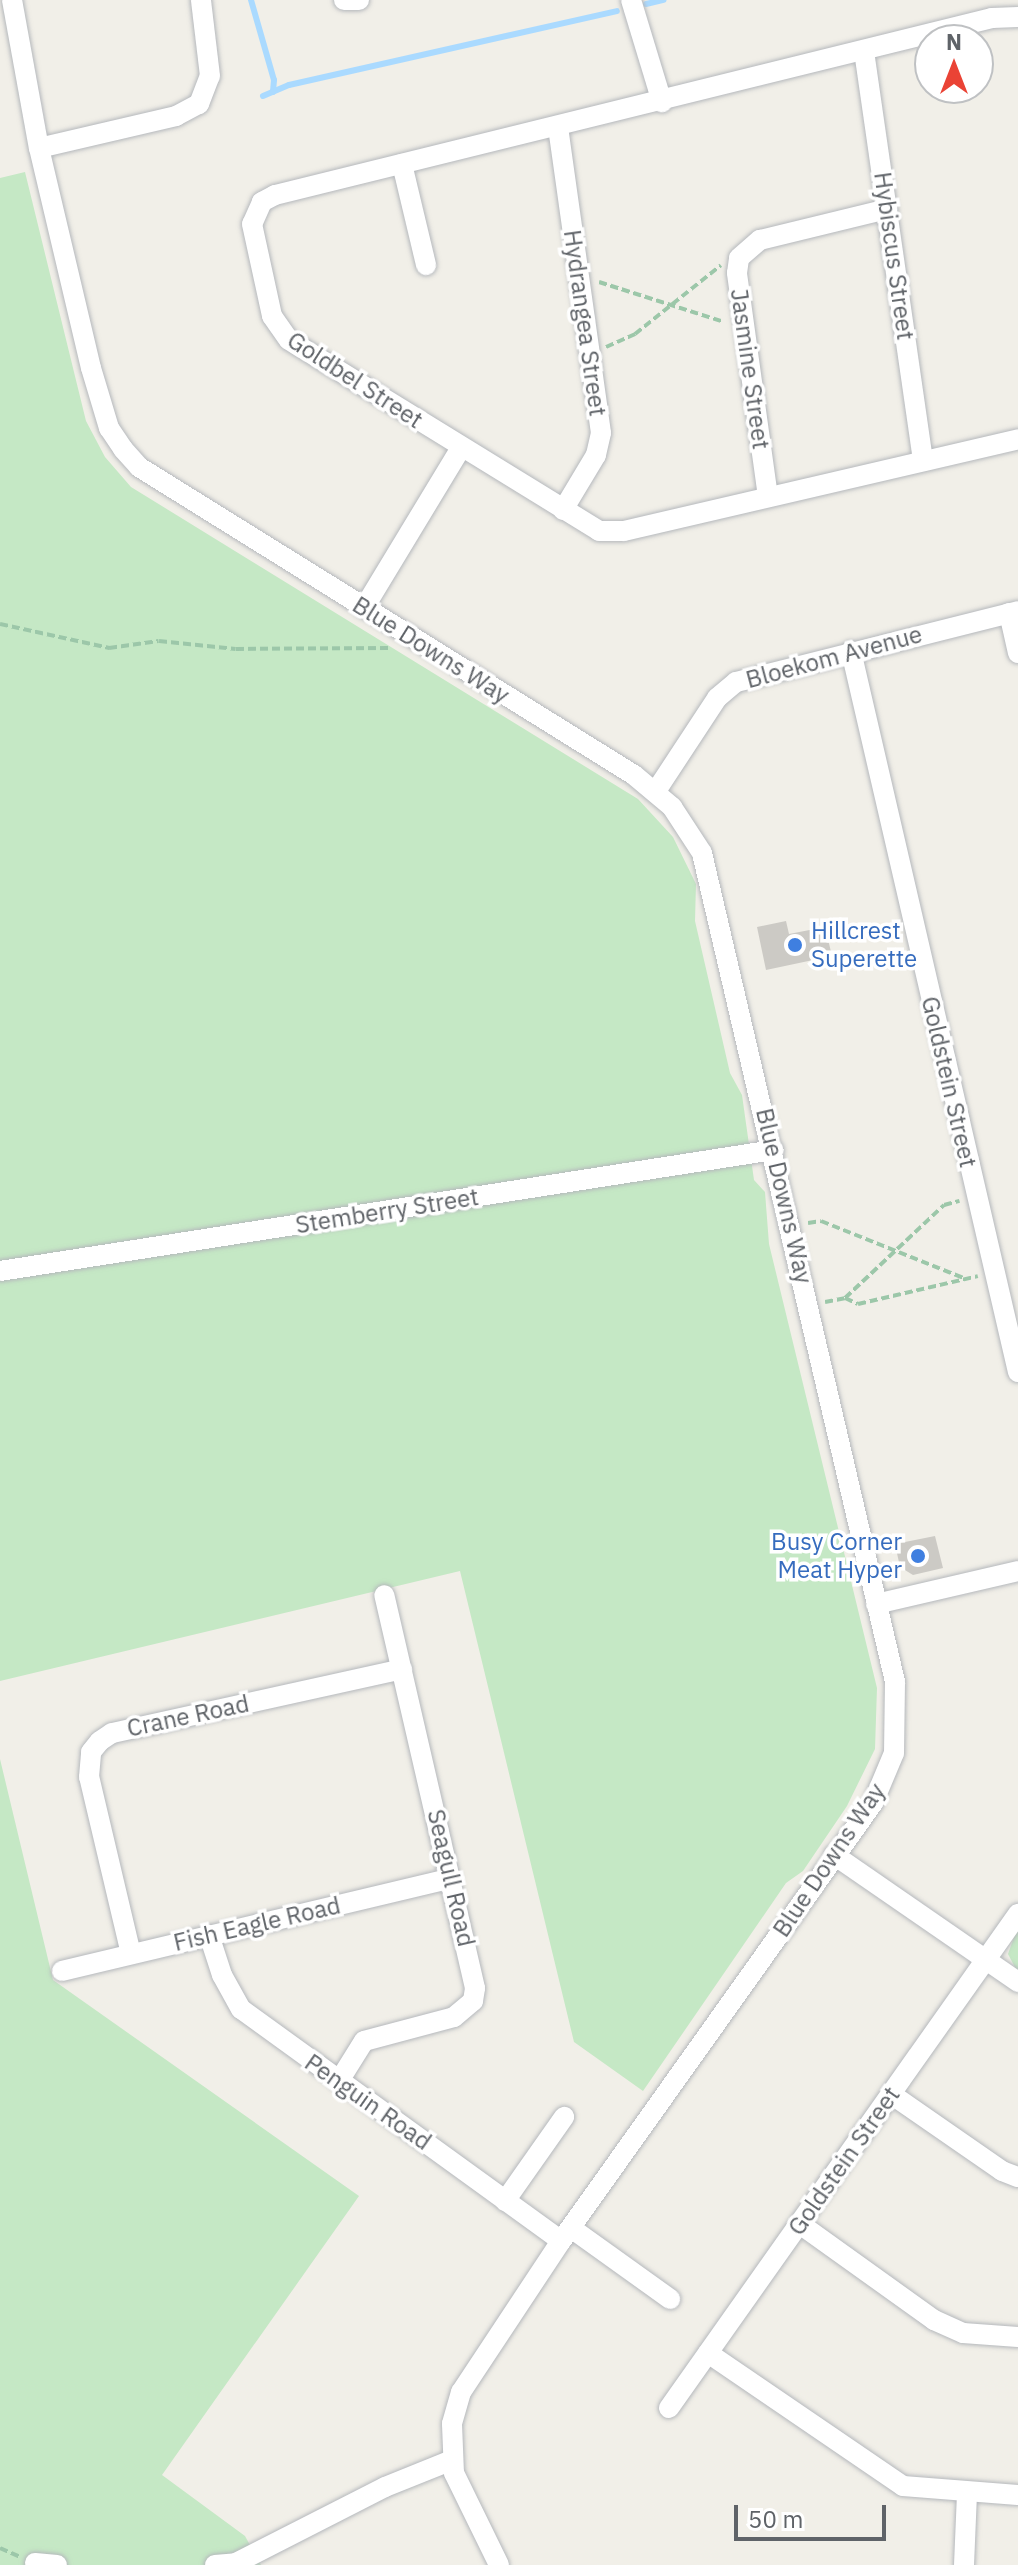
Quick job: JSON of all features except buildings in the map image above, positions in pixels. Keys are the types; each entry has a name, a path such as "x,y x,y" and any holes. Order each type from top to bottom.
{"street":[{"path":"0,1 11,0"},
{"name":"Blue Downs Way","path":"11,0 39,148 91,368 109,428 123,449 139,467 656,791 688,829 711,877 895,1682 896,1742 886,1779 469,2374 452,2424 452,2460 460,2493 499,2565"},
{"path":"39,148 176,116 199,104 210,76 201,0"},
{"path":"344,0 359,0"},
{"path":"631,0 662,102"},
{"name":"Goldbel Street","path":"1018,17 992,18 268,198 253,216 252,232 272,316 282,333 461,448 599,531 616,533 1018,439"},
{"name":"Hybiscus Street","path":"864,51 923,461"},
{"name":"Hydrangea Street","path":"558,127 601,441 563,510"},
{"path":"402,164 426,265"},
{"name":"Jasmine Street","path":"768,497 737,266 754,242 887,209"},
{"path":"364,608 461,448"},
{"path":"1013,612 1018,653"},
{"name":"Bloekom Avenue","path":"656,791 726,689 759,673 1013,612"},
{"name":"Goldstein Street","path":"851,651 1018,1372"},
{"name":"Stemberry Street","path":"0,1271 774,1150"},
{"path":"876,1604 1018,1571"},
{"name":"Seagull Road","path":"339,2081 364,2041 454,2017 473,2001 475,1976 384,1595"},
{"name":"Crane Road","path":"131,1954 89,1777 91,1752 100,1741 112,1733 402,1669"},
{"path":"834,1855 1018,1982"},
{"name":"Fish Eagle Road","path":"62,1971 451,1878"},
{"name":"Goldstein Street","path":"669,2408 1018,1914"},
{"name":"Penguin Road","path":"209,1935 222,1975 241,2009 505,2201 566,2234 670,2299"},
{"path":"891,2094 1002,2171 1018,2177"},
{"path":"505,2201 564,2117"},
{"path":"800,2224 934,2320 963,2333 1018,2337"},
{"path":"708,2353 884,2477 913,2489 1018,2495"},
{"path":"215,2565 236,2563 385,2487 452,2460"},
{"path":"964,2565 967,2493"},
{"path":"35,2563 57,2565"}],"path":[{"path":"590,355 635,334 716,265 737,266"},
{"path":"578,274 746,330"},
{"path":"0,624 109,648 159,641 236,649 398,648"},
{"path":"823,1302 845,1298 944,1205 977,1197"},
{"path":"804,1224 821,1221 966,1279"},
{"path":"845,1298 858,1304 994,1271"}],"green space":[{"path":"25,172 86,421 105,457 131,487 638,799 673,837 696,884 695,921 730,1073 742,1095 754,1180 765,1192 769,1244 877,1688 875,1749 847,1806 803,1871 786,1883 643,2091 574,2042 460,1571 0,1681 0,178"},
{"path":"0,1759 53,1980 359,2196 162,2475 245,2536 261,2565 0,2565"},
{"path":"1018,1926 1018,1973 1008,1954"}],"waterway":[{"path":"251,0 274,80 273,92"},
{"path":"646,4 664,0"},
{"path":"263,96 289,85 617,11"}],"place":[{"name":"Hillcrest Superette","path":"795,945"},
{"name":"Busy Corner Meat Hyper","path":"918,1556"}]}
